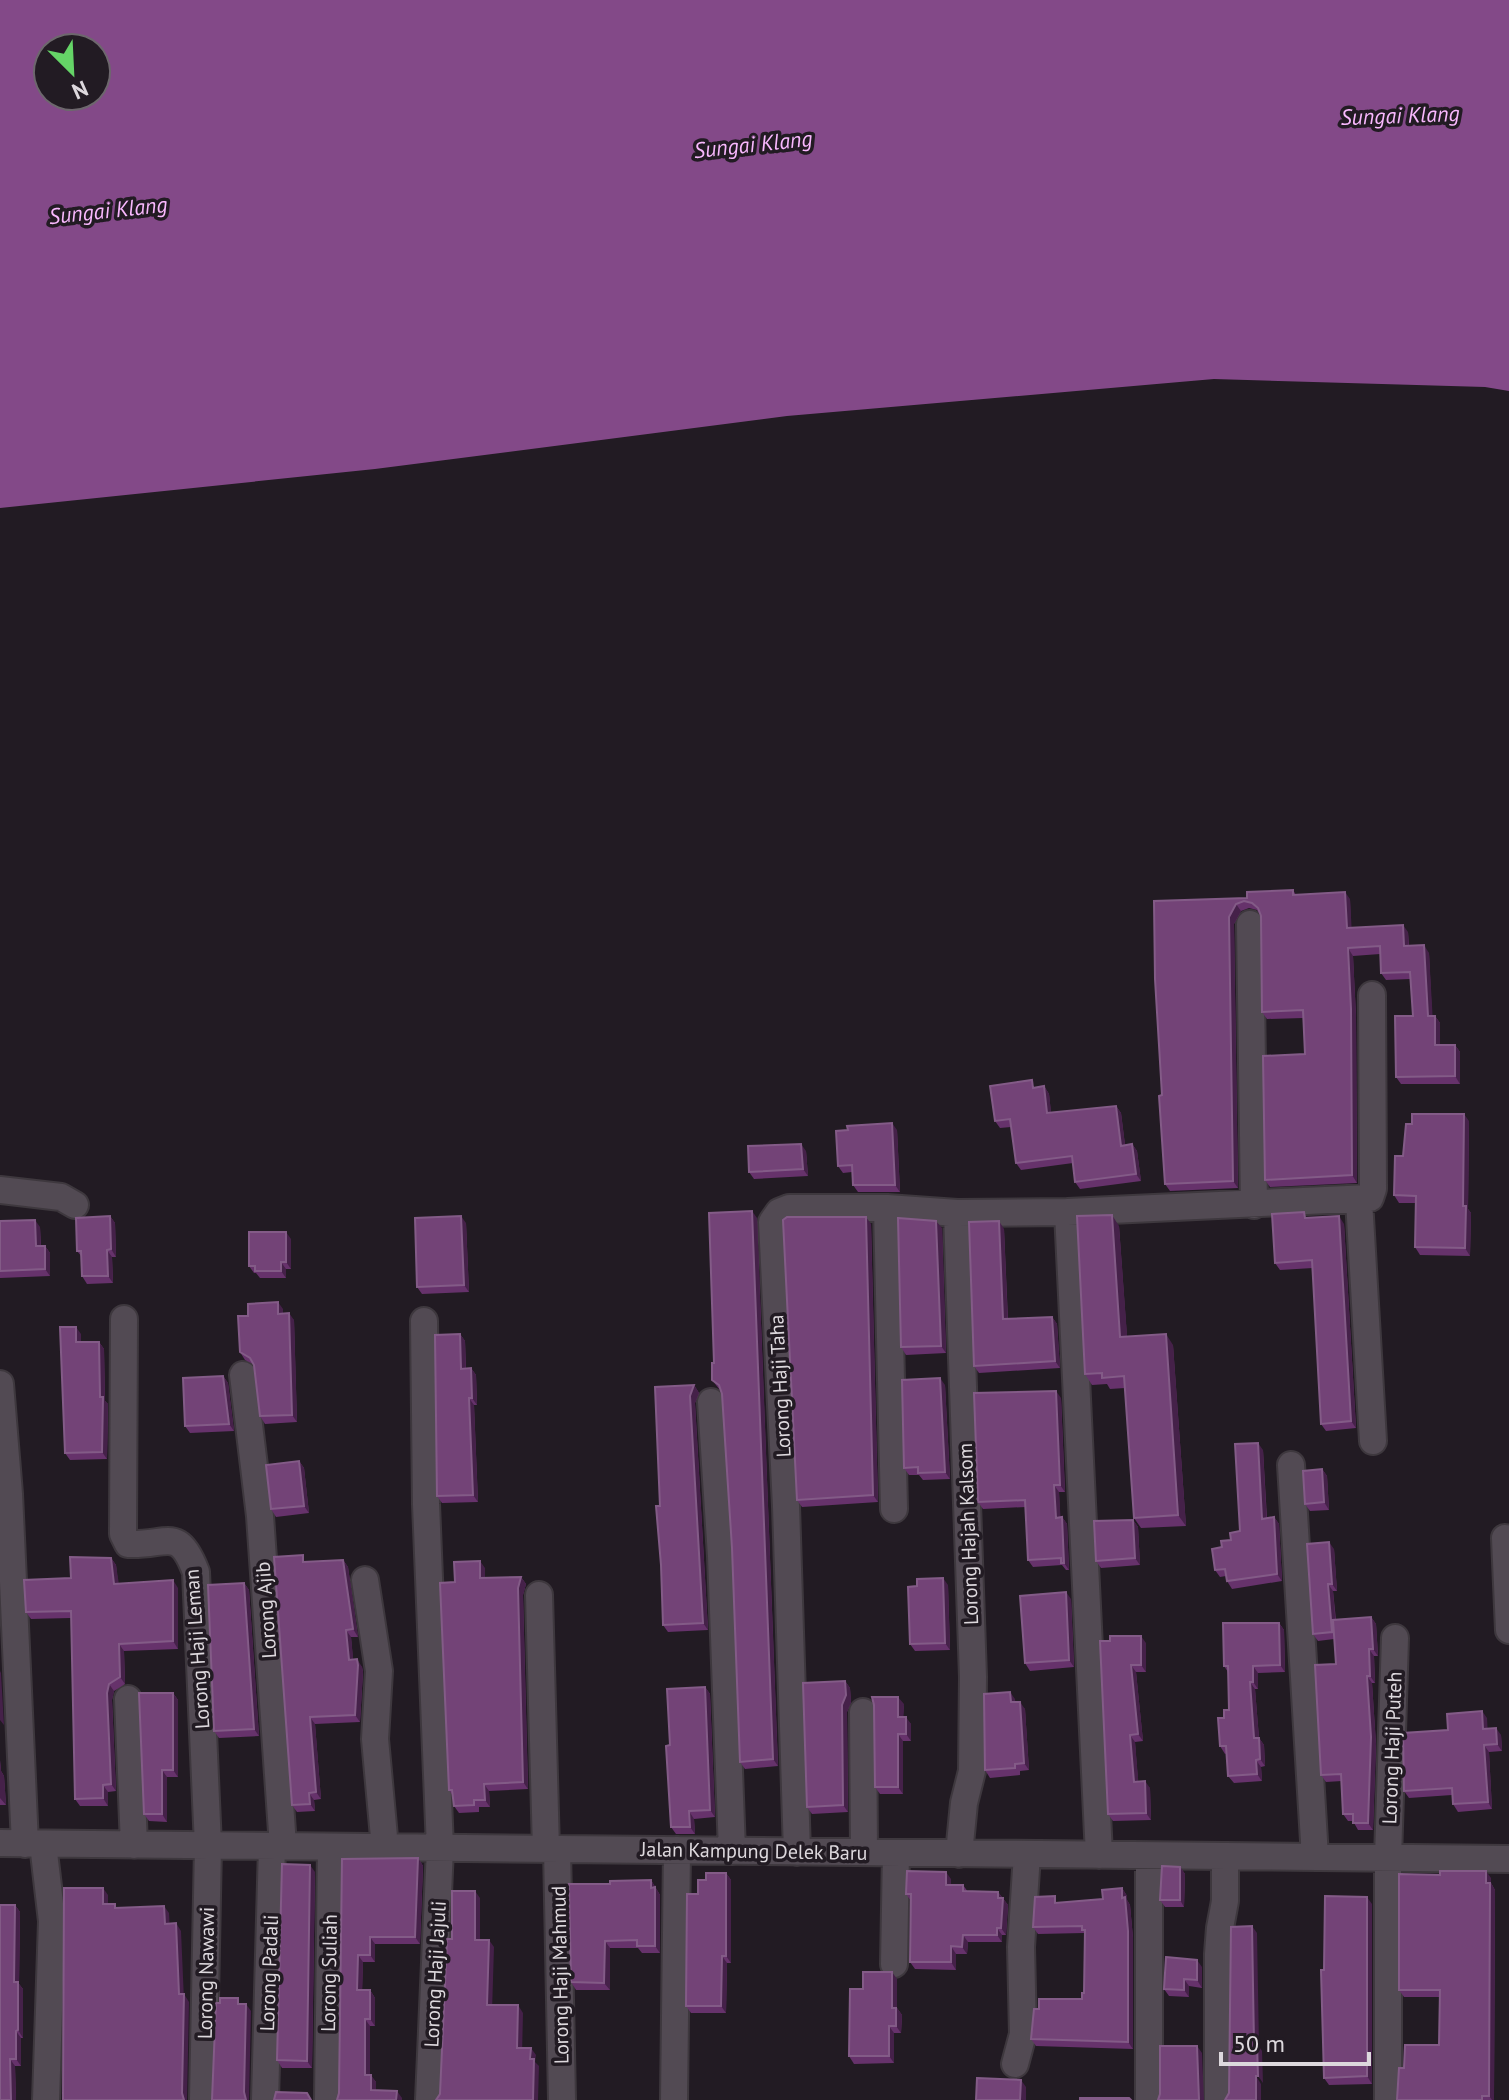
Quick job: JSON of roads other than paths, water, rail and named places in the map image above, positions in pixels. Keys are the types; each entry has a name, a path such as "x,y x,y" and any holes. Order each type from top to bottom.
{"street":[{"path":"1250,924 1254,1205"},
{"path":"1372,995 1373,1189 1370,1198 1359,1200 1373,1441"},
{"path":"0,1190 61,1197 75,1205"},
{"name":"Lorong Haji Taha","path":"797,1852 786,1506 772,1222 779,1212 789,1208 887,1208 957,1213 1068,1212 1359,1200"},
{"path":"887,1208 894,1509"},
{"path":"1068,1212 1099,1855"},
{"name":"Lorong Hajah Kalsom","path":"957,1213 973,1677 972,1771 964,1803 959,1854"},
{"name":"Lorong Haji Leman","path":"124,1319 123,1534 128,1544 165,1540 177,1542 188,1550 196,1572 208,1846"},
{"name":"Lorong Haji Jajuli","path":"424,1321 426,1504 440,1848 429,2100"},
{"name":"Lorong Ajib","path":"243,1375 260,1516 278,1846"},
{"path":"0,1384 9,1494 23,1844 52,1921 46,2100"},
{"path":"711,1402 721,1556 732,1851"},
{"path":"1291,1465 1315,1857"},
{"path":"1505,1538 1509,1630"},
{"path":"365,1580 379,1671 375,1739 385,1848"},
{"name":"Lorong Haji Mahmud","path":"539,1595 562,2100"},
{"name":"Lorong Haji Puteh","path":"1388,2100 1388,1858 1395,1638"},
{"path":"128,1699 134,1845"},
{"path":"863,1712 864,1852"},
{"name":"Jalan Kampung Delek Baru","path":"23,1844 1509,1859"},
{"name":"Lorong Nawawi","path":"203,2100 208,1846"},
{"name":"Lorong Padali","path":"265,2100 278,1846"},
{"name":"Lorong Suliah","path":"328,2100 331,1847"},
{"path":"674,2100 677,1850"},
{"path":"894,1964 896,1853"},
{"path":"1015,2064 1023,2034 1021,1947 1027,1854"},
{"path":"1149,1856 1149,2100"},
{"path":"1218,2100 1218,1954 1225,1901 1225,1856"}],"water":[{"name":"Sungai Klang","path":"0,0 1509,0 1509,391 1485,387 1214,379 787,416 375,469 0,508"}]}
